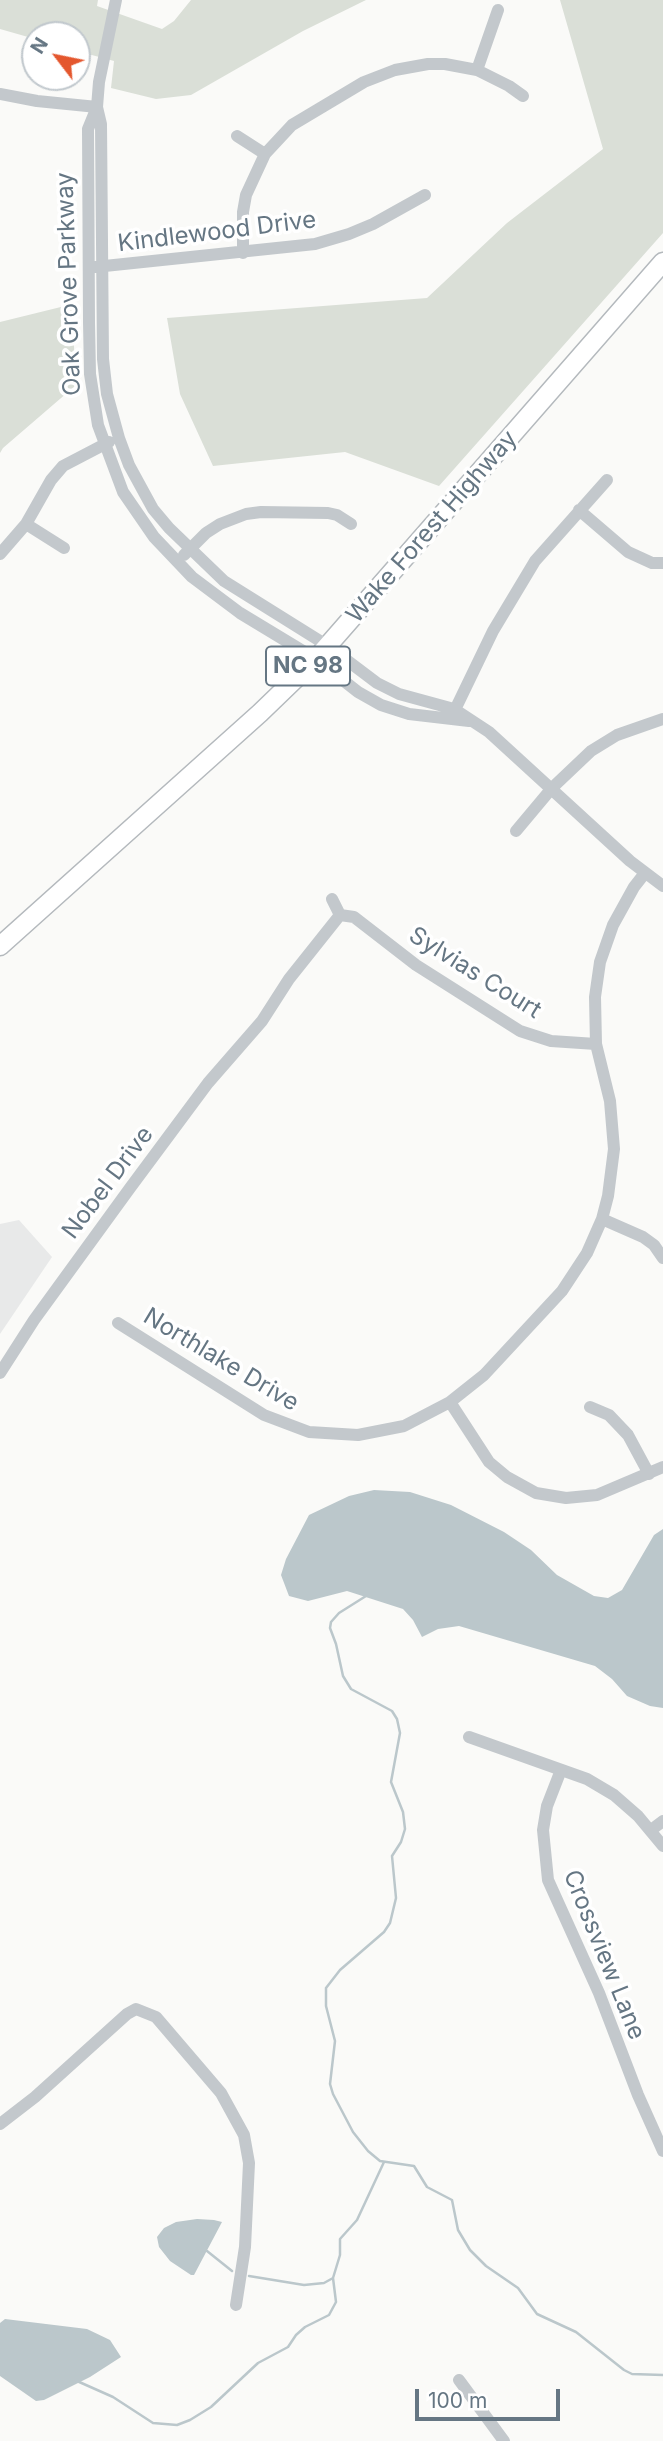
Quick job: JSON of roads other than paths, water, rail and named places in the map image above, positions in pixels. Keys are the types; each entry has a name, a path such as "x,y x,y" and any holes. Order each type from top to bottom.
{"highway":[{"name":"Wake Forest Highway","path":"0,946 260,713 322,652 663,262"}],"street":[{"name":"Oak Grove Parkway","path":"116,0 99,82 97,107 100,124 90,374 95,412 104,444 123,492 141,520 177,563 220,599 322,652"},
{"path":"477,70 498,10"},
{"path":"243,253 243,212 251,181 265,154 283,133 305,115 364,82 386,73 428,64 463,66 477,70 523,96"},
{"path":"0,94 97,107"},
{"path":"237,136 265,154"},
{"name":"Kindlewood Drive","path":"95,267 300,246 349,234 425,195"},
{"name":"Oak Grove Parkway","path":"95,267 107,394 129,465 153,509 223,581 322,652"},
{"path":"0,554 26,524 51,480 63,466 119,438"},
{"path":"452,714 493,631 535,561 607,480"},
{"path":"579,510 628,552 652,563 663,563"},
{"path":"177,563 220,524 246,514 328,513 351,524"},
{"path":"26,524 64,548"},
{"path":"322,652 387,689 470,721 495,736 645,873 663,886"},
{"path":"516,831 552,788 603,743 629,729 663,719"},
{"name":"Northlake Drive","path":"118,1324 264,1415 309,1432 341,1435 387,1431 420,1419 450,1402 484,1375 562,1291 587,1253 602,1219 614,1149 610,1101 596,1044 595,997 600,962 621,907 645,873"},
{"path":"332,899 340,915"},
{"name":"Sylvias Court","path":"340,915 354,918 428,973 520,1031 551,1041 596,1044"},
{"name":"Nobel Drive","path":"0,1373 48,1299 130,1188 208,1083 271,1009 289,979 340,915"},
{"path":"602,1219 659,1241 663,1258"},
{"path":"450,1402 489,1462 507,1478 536,1493 566,1498 588,1497 607,1493 663,1467"},
{"path":"590,1407 610,1415 628,1436 649,1474"},
{"path":"469,1737 587,1779 614,1795 651,1830 663,1846"},
{"name":"Crossview Lane","path":"561,1770 547,1806 543,1829 548,1880 599,1993 638,2095 663,2151"},
{"path":"651,1830 663,1821"},
{"path":"0,2124 58,2077 127,2014 136,2009 156,2017 221,2093 244,2135 249,2163 245,2247 236,2305"},
{"path":"459,2380 504,2441"}],"waterway":[{"path":"366,1596 339,1613 331,1622 330,1628 343,1676 351,1689 392,1711 397,1719 400,1733 391,1782 403,1812 405,1829 392,1856 396,1898 390,1923 384,1932 340,1970 326,1988 326,2006 335,2041 330,2084 333,2094 353,2132 368,2151 380,2161 414,2166 427,2187 452,2200 458,2230 470,2250 486,2266 518,2288 537,2314 576,2332 632,2374 663,2375"},
{"path":"77,2381 113,2397 153,2423 177,2425 211,2407 258,2363 288,2347 305,2327 329,2315 336,2302 333,2278 340,2255 340,2239 357,2220 384,2162"},
{"path":"207,2251 232,2271"},
{"path":"249,2276 304,2285 324,2283 333,2278"}]}
